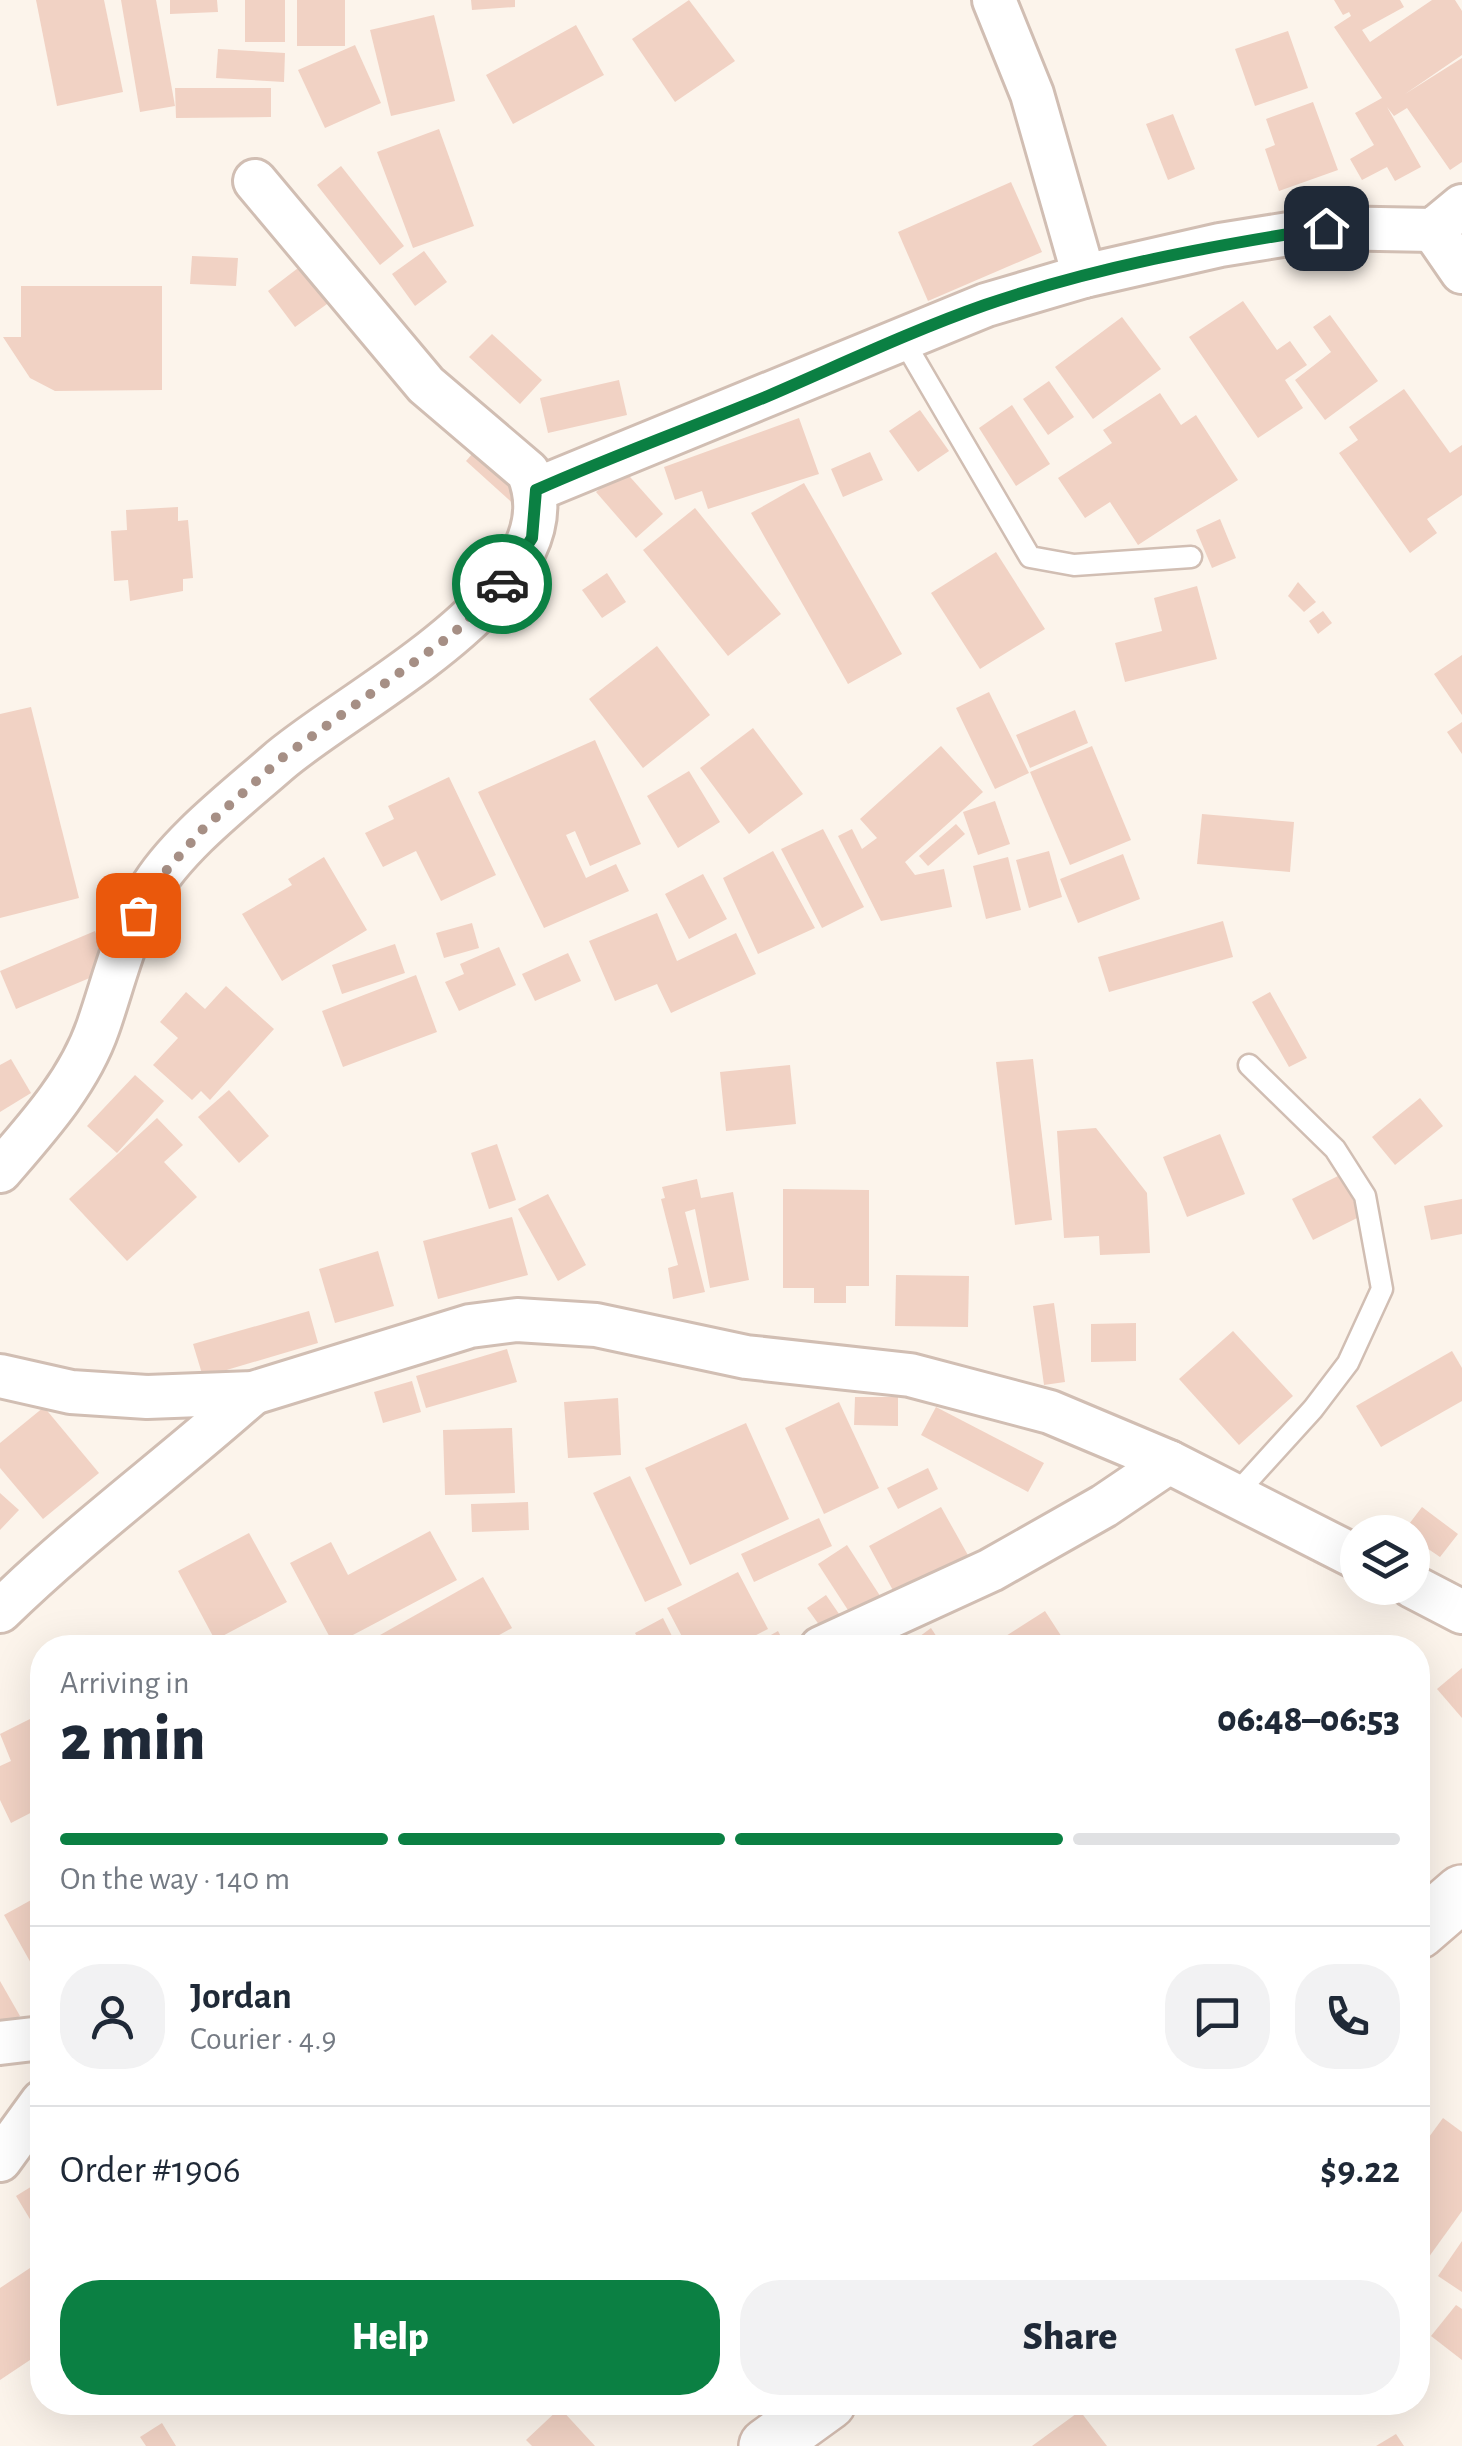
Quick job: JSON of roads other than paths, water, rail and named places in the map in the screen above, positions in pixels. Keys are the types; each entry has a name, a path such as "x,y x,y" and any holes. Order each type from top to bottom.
{"street":[{"path":"994,0 1032,94 1084,276"},
{"path":"0,1171 72,1080 97,1029 114,967 150,889 204,828 282,758 453,634 500,587 532,538 536,490 528,472 426,385 255,181"},
{"path":"536,490 986,305 1084,276 1220,245 1326,228 1448,218 1462,272"},
{"path":"0,1376 72,1392 147,1397 253,1393 470,1326 517,1320 596,1325 746,1357 910,1375 1050,1412 1168,1462 1340,1549"},
{"path":"0,1611 51,1562 166,1470 253,1393"},
{"path":"850,1635 992,1570 1104,1506 1168,1462"},
{"path":"1430,1595 1462,1612"},
{"path":"0,2043 30,2039"},
{"path":"0,2160 30,2119"},
{"path":"766,2446 810,2415"}],"lane":[{"path":"902,338 1030,557 1074,566 1191,557"},
{"path":"1234,1495 1314,1409 1348,1363 1382,1289 1365,1196 1335,1148 1249,1064"}]}
